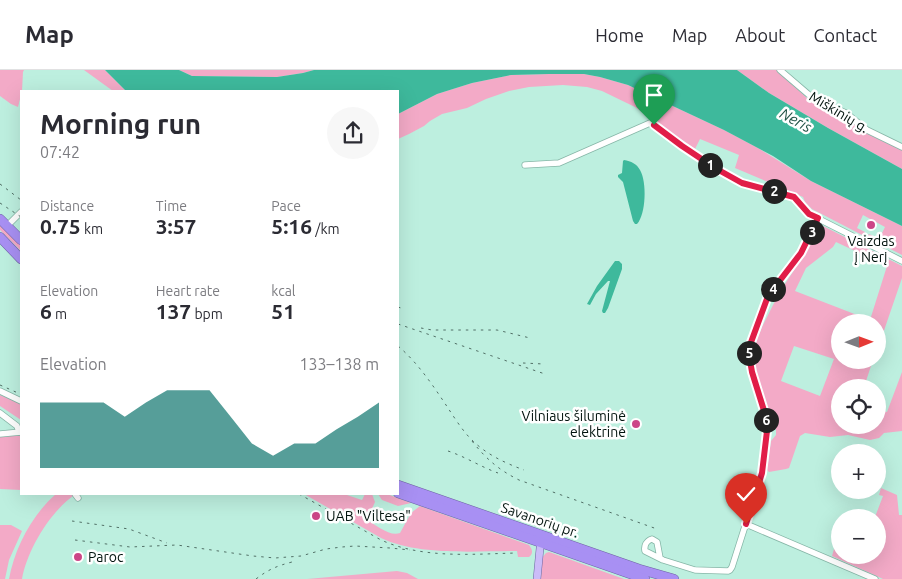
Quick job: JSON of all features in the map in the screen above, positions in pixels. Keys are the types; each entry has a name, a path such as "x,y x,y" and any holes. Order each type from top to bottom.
{"highway":[{"path":"0,219 20,239"},
{"path":"0,237 20,258"},
{"name":"Savanorių pr.","path":"399,485 645,579"},
{"name":"Savanorių pr.","path":"399,493 674,579"}],"main road":[{"path":"537,579 541,539"}],"street":[{"name":"Miškinių g.","path":"780,70 818,101 846,113 867,130 902,147"},
{"path":"525,165 558,163 650,123 715,168 742,183 794,197 809,214 902,260"},
{"path":"7,226 20,213"},
{"path":"660,558 694,570 730,570 762,473 767,431 766,417 752,372 749,355 750,345 768,296 801,253 818,218"},
{"path":"0,391 20,399"},
{"path":"0,413 17,426 20,432 0,434"},
{"path":"746,524 875,579"}],"shaded area":[{"path":"0,70 24,70 18,107 0,96"},
{"path":"84,70 105,70 125,90 112,90"},
{"path":"179,70 314,70 277,77 192,76"},
{"path":"737,70 777,70 808,99 902,148 902,169 769,93"},
{"path":"584,74 628,85 724,130 758,148 811,181 902,226 902,255 867,237 869,234 879,239 885,227 863,215 857,228 865,232 864,236 812,209 803,197 735,168 739,155 700,139 695,149 635,107 602,91 587,87 563,85 529,87 509,91 467,108 442,114 399,139 399,113 437,94 472,83 511,75"},
{"path":"0,223 20,243 20,250 0,230"},
{"path":"823,226 902,266 902,278 886,325 886,314 872,314 887,266 836,242 833,247 806,268 795,291 854,314 831,314 831,358 794,346 781,381 820,396 831,367 831,369 870,369 867,379 831,379 831,434 883,434 879,438 870,440 848,435 830,437 805,433 800,436 789,468 769,472 767,470 771,441 776,435 776,429 771,421 758,379 754,361 754,348 773,305 808,249 817,227"},
{"path":"902,372 902,431 886,433 886,412"},
{"path":"0,395 20,403 20,419 0,406"},
{"path":"20,435 20,490 0,489 0,437"},
{"path":"886,490 897,495 899,515 902,515 902,579 883,579 850,564 886,564 886,509 878,509 882,499 886,499"},
{"path":"55,495 75,495 49,520 29,556 22,579 9,579 20,544 32,522"},
{"path":"306,495 347,495 362,500 364,495 372,495 375,502 367,520 383,530 396,534 400,533 411,513 420,506 529,545 532,552 529,557 518,557 517,551 466,552 430,550 412,548 381,538"},
{"path":"379,495 390,495 411,503 398,506 382,500"},
{"path":"0,525 11,525 22,531 9,560 5,579 0,579"},
{"path":"549,552 624,579 541,579 542,558"},
{"path":"397,571 407,573 418,579 307,579"}],"water":[{"name":"Neris","path":"105,70 179,70 192,76 277,77 314,70 737,70 769,93 902,169 902,226 811,181 773,156 724,130 628,85 584,74 511,75 472,83 437,94 399,113 399,90 125,90"},
{"path":"624,160 637,166 644,182 644,206 637,224 633,221 623,182 618,177 622,173"},
{"path":"615,261 619,261 622,264 622,269 608,308 603,313 610,281 596,294 590,305 587,304"}],"railway":[{"path":"0,184 20,199"},
{"path":"0,203 20,216"},
{"path":"399,307 404,309"},
{"path":"399,324 545,374"},
{"path":"421,328 432,330 497,330 530,338"},
{"path":"399,347 424,374 459,424 479,447 491,455 524,470"},
{"path":"523,363 544,364"},
{"path":"0,385 18,393"},
{"path":"472,441 493,463 519,480 657,529"},
{"path":"448,451 498,473"},
{"path":"301,495 381,540 397,546 431,553 448,554 517,553"},
{"path":"72,521 129,529 167,543"},
{"path":"75,540 130,547 177,545 275,558 301,556 326,549 355,546 410,550"},
{"path":"256,579 273,568 292,562"}],"place":[{"name":"Vaizdas į Nerį","path":"871,225"},
{"name":"Vilniaus šiluminė elektrinė","path":"636,424"},
{"name":"UAB \"Viltesa\"","path":"316,516"},
{"name":"Paroc","path":"78,557"}],"route":[{"path":"654,125 715,168 742,183 794,197 809,214 818,218 801,253 768,296 750,345 749,355 752,372 766,417 767,431 762,473 746,524"}]}
